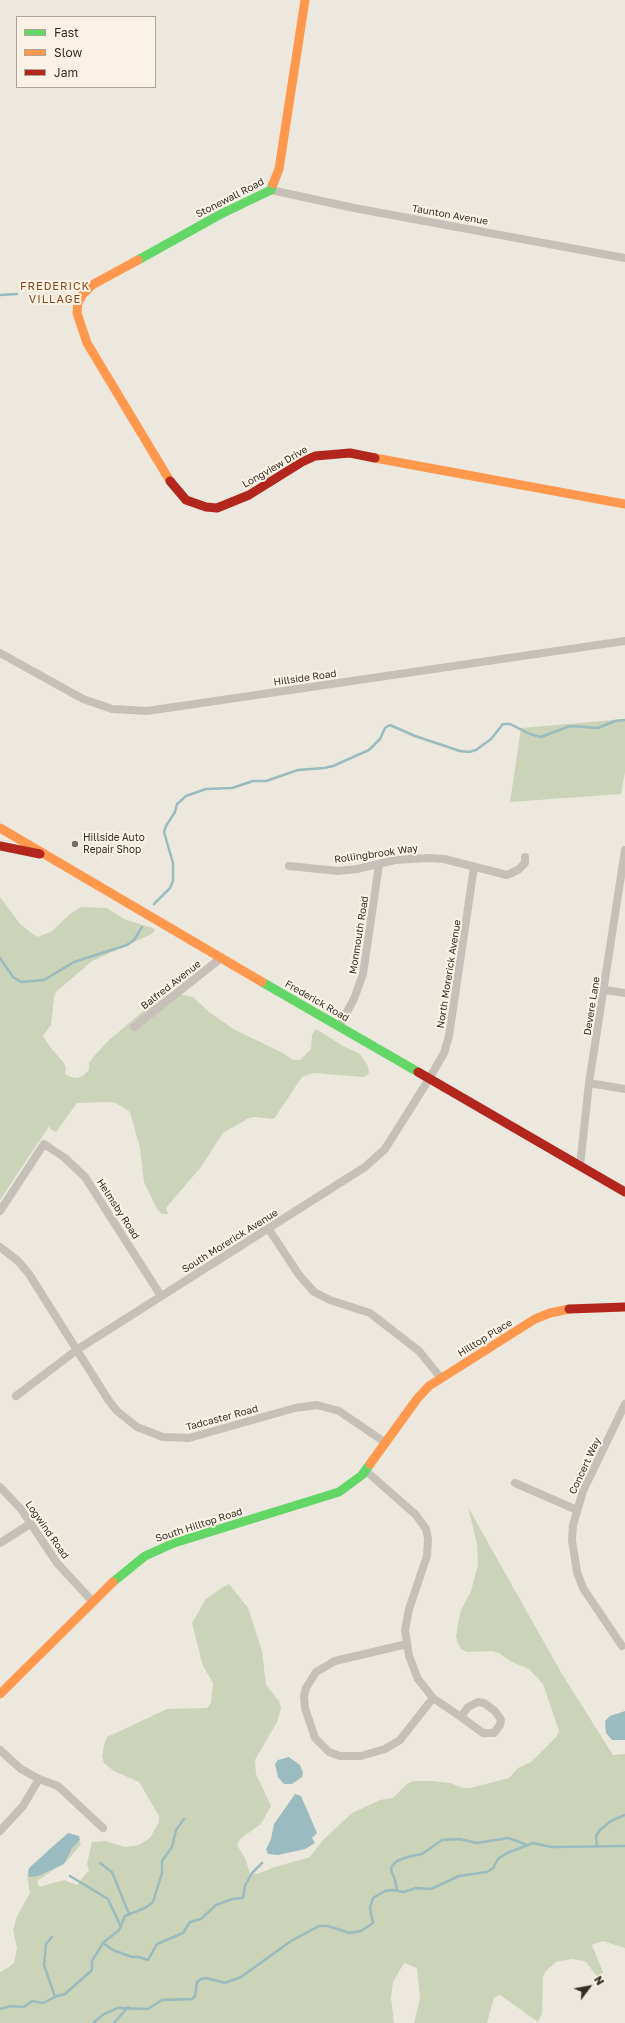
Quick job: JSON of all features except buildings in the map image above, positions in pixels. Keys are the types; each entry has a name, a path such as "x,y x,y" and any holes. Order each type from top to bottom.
{"street":[{"name":"Stonewall Road","path":"78,303 82,295 92,285 221,214 271,190 279,169 305,0"},
{"name":"Taunton Avenue","path":"271,190 354,208 625,258"},
{"name":"Longview Drive","path":"78,303 77,313 96,360 169,480 186,500 195,504 216,508 229,504 248,495 302,462 315,456 336,453 357,454 625,504"},
{"name":"Hillside Road","path":"0,653 83,699 112,709 147,711 625,641"},
{"name":"Frederick Road","path":"0,828 625,1192"},
{"path":"0,846 50,856"},
{"name":"Devere Lane","path":"580,1166 589,1083 622,896 625,850"},
{"name":"Rollingbrook Way","path":"289,866 338,871 379,865 395,860 429,858 444,859 507,875 518,870 525,863 525,857"},
{"name":"Monmouth Road","path":"339,1026 354,999 364,974 379,865"},
{"name":"North Morerick Avenue","path":"429,1079 444,1053 449,1036 474,867"},
{"name":"Balfred Avenue","path":"134,1027 221,958"},
{"path":"605,990 625,993"},
{"name":"South Morerick Avenue","path":"16,1396 78,1349 376,1159 392,1141 429,1079"},
{"path":"589,1083 625,1089"},
{"name":"Helmsby Road","path":"0,1211 44,1144 65,1158 85,1177 161,1296"},
{"path":"268,1228 299,1275 314,1292 322,1297 370,1313 419,1351 441,1378"},
{"name":"Tadcaster Road","path":"0,1247 18,1261 29,1274 117,1411 127,1420 149,1433 163,1437 189,1438 295,1408 317,1405 338,1411 386,1443"},
{"name":"Hilltop Place","path":"386,1443 417,1399 441,1378 535,1319 550,1313 578,1309 625,1307"},
{"name":"Concert Way","path":"622,1646 583,1588 577,1572 572,1540 576,1510 583,1492 625,1404"},
{"name":"South Hilltop Road","path":"0,1694 122,1574 153,1551 174,1543 323,1498 350,1486 366,1471 386,1443"},
{"path":"366,1471 416,1515 426,1529 428,1539 427,1556 409,1609 406,1630 409,1656 418,1679 432,1698 483,1733 494,1733 500,1725 500,1720 495,1711 484,1703 478,1702 468,1707 461,1717"},
{"path":"515,1483 576,1510"},
{"name":"Logwind Road","path":"0,1487 14,1500 57,1563 93,1602"},
{"path":"0,1543 30,1524"},
{"path":"407,1644 335,1661 316,1672 306,1688 304,1696 305,1708 315,1738 329,1752 340,1756 362,1756 385,1749 400,1740 432,1698"},
{"path":"0,1750 22,1769 58,1786 103,1828"},
{"path":"0,1831 23,1806 39,1778"}],"green space":[{"path":"625,719 625,772 621,794 510,802 521,728"},
{"path":"0,897 20,924 37,937 51,932 70,914 81,907 107,908 124,919 155,929 152,934 92,961 56,992 51,1025 43,1036 66,1067 65,1074 71,1077 78,1078 84,1075 89,1070 89,1063 94,1056 109,1040 154,1002 174,993 193,997 209,1012 235,1030 283,1053 293,1060 300,1060 311,1049 312,1035 315,1029 341,1045 360,1054 368,1066 369,1073 364,1077 313,1073 302,1077 274,1119 255,1117 249,1118 223,1133 201,1167 166,1208 168,1214 162,1214 157,1209 144,1182 140,1148 130,1112 116,1103 107,1102 77,1103 56,1132 50,1129 50,1125 0,1200"},
{"path":"468,1507 562,1674 613,1755 625,1754 625,1948 603,1941 592,1945 603,1972 600,1980 585,1961 571,1959 556,1962 546,1971 543,1977 542,2014 538,2022 500,1995 494,1998 487,2023 414,2023 420,1998 417,1968 404,1963 393,1982 391,1998 394,2023 0,2023 0,1972 14,1963 17,1948 13,1930 17,1916 30,1893 27,1875 49,1849 71,1834 77,1838 81,1844 68,1860 37,1881 39,1887 64,1880 77,1885 89,1870 87,1864 92,1842 105,1841 125,1847 139,1845 150,1838 159,1822 159,1816 139,1782 114,1771 104,1763 102,1757 104,1745 107,1737 167,1709 207,1708 211,1703 213,1683 203,1666 192,1623 206,1599 223,1587 229,1584 248,1608 262,1651 266,1685 279,1701 281,1708 277,1722 255,1760 256,1774 271,1806 261,1824 240,1839 237,1845 245,1858 250,1873 257,1874 310,1857 322,1841 352,1813 380,1800 393,1798 407,1784 413,1781 450,1783 463,1788 470,1788 509,1778 518,1768 531,1762 556,1737 559,1731 543,1684 529,1669 510,1661 499,1653 492,1651 467,1652 461,1649 458,1643 456,1637 461,1610 471,1591 478,1565 477,1544"}],"water":[{"path":"625,1711 625,1740 612,1740 606,1733 605,1721 610,1716"},
{"path":"289,1757 300,1765 303,1773 302,1777 292,1784 284,1784 278,1777 275,1764 278,1760"},
{"path":"295,1794 301,1796 317,1833 312,1838 315,1843 305,1849 278,1855 268,1854 266,1849 271,1839 274,1824"},
{"path":"68,1833 79,1836 80,1840 72,1848 64,1864 38,1876 29,1877 29,1868"}],"waterway":[{"path":"0,295 17,294"},
{"path":"154,904 170,888 173,881 173,863 164,832 175,812 177,804 186,796 206,789 232,788 253,781 266,781 298,770 333,766 369,750 380,739 385,728 390,725 415,736 460,751 469,752 476,750 491,739 503,724 510,724 530,734 541,737 570,726 598,728 615,721 625,720"},
{"path":"0,958 13,977 21,982 44,980 74,962 127,945 134,940 142,927"},
{"path":"597,1847 596,1836 600,1830 611,1821 625,1815"},
{"path":"0,2009 10,2006 24,2007 32,2001 43,2003 65,1994 92,1970 92,1961 103,1943 119,1930 125,1916 145,1908 153,1902 162,1873 162,1861 172,1847 176,1830 184,1819"},
{"path":"397,1890 391,1870 392,1866 397,1861 422,1854 442,1840 460,1839 477,1843 508,1838 525,1844"},
{"path":"93,2023 104,2014 118,2008 148,2009 162,2000 192,1999 195,1996 197,1982 201,1979 206,1978 225,1983 241,1977 291,1941 319,1926 328,1926 350,1933 361,1931 373,1923 370,1908 373,1898 385,1891 392,1890 404,1892 416,1888 431,1889 459,1876 487,1872 493,1868 498,1859 507,1853 533,1843 551,1847 625,1846"},
{"path":"100,1863 112,1872 129,1914"},
{"path":"103,1943 113,1950 132,1957 139,1957 148,1960 157,1944 183,1933 190,1922 201,1919 216,1905 232,1899 243,1898 245,1886 252,1873 262,1863"},
{"path":"70,1876 108,1899 121,1927"},
{"path":"52,1937 46,1944 44,1965 55,1997"},
{"path":"114,2023 128,2007"}],"traffic: fast":[{"path":"138,260 221,214 271,190 273,184"},
{"path":"262,982 418,1072"},
{"path":"113,1582 145,1556 174,1543 339,1492 362,1475 370,1464"}],"traffic: slow":[{"path":"273,184 279,169 305,0"},
{"path":"138,260 92,285 82,295 78,303 77,313 87,343 170,481"},
{"path":"375,458 625,504"},
{"path":"0,828 262,982"},
{"path":"370,1464 417,1399 429,1386 535,1319 550,1313 569,1309"},
{"path":"0,1694 113,1582"}],"traffic: jam":[{"path":"170,481 186,500 206,507 217,508 249,495 302,462 315,456 350,453 375,458"},
{"path":"0,846 40,854"},
{"path":"418,1072 625,1192"},
{"path":"569,1309 625,1307"}],"place":[{"name":"Hillside Auto Repair Shop","path":"75,844"}],"district":[{"name":"FREDERICK VILLAGE","path":"55,293"}]}
